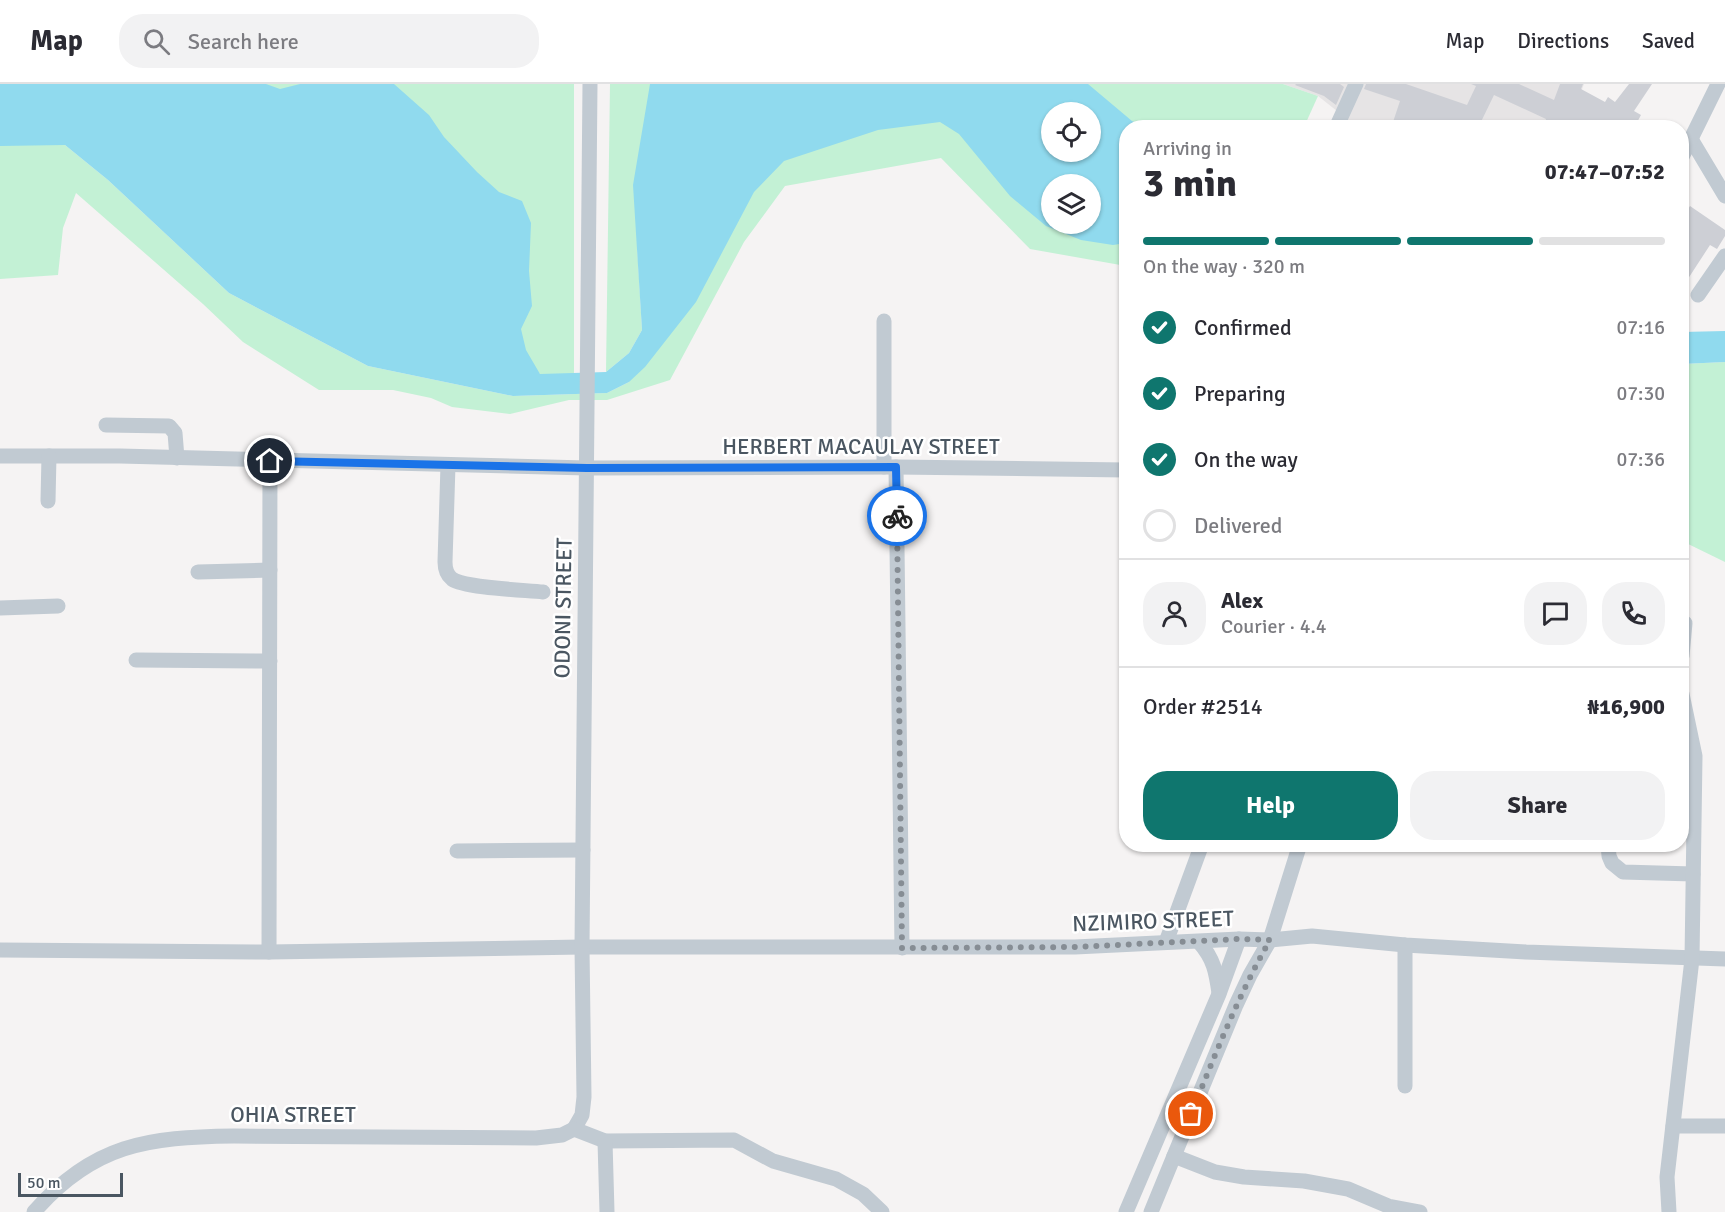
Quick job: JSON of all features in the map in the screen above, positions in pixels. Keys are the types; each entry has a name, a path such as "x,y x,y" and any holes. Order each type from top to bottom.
{"street":[{"name":"ODONI STREET","path":"574,1130 582,1115 584,1097 583,850 591,468 587,405 590,84"},
{"path":"1340,120 1356,84"},
{"path":"1689,143 1718,84"},
{"path":"1691,139 1725,196"},
{"path":"1698,296 1725,256"},
{"path":"884,321 890,467 902,948"},
{"path":"106,425 169,426 175,433 177,458"},
{"name":"HERBERT MACAULAY STREET","path":"0,456 591,468 890,467 1119,470"},
{"path":"48,501 49,456"},
{"path":"268,952 270,461"},
{"path":"448,465 445,570 449,576 464,583 543,592"},
{"path":"198,572 270,570"},
{"path":"0,608 58,606"},
{"path":"136,660 270,661"},
{"path":"1669,1212 1667,1178 1692,959 1695,756 1689,727"},
{"path":"457,851 583,850"},
{"path":"1166,942 1199,852"},
{"path":"1151,1212 1236,1005 1270,940 1298,852"},
{"path":"1609,852 1612,863 1623,872 1693,874"},
{"name":"NZIMIRO STREET","path":"0,950 268,952 582,947 1075,947 1239,939 1270,940 1312,936 1406,945 1725,959"},
{"path":"1126,1212 1220,994 1239,939"},
{"path":"1199,942 1214,964 1220,994"},
{"path":"1405,1086 1406,945"},
{"path":"1673,1126 1725,1126"},
{"path":"574,1130 605,1141 734,1140 772,1161 836,1179 863,1194 882,1212"},
{"name":"OHIA STREET","path":"34,1212 57,1188 86,1165 124,1148 150,1142 215,1137 536,1138 562,1135 574,1130"},
{"path":"605,1141 607,1212"},
{"path":"1174,1156 1215,1172 1304,1181 1348,1189 1388,1206 1420,1212"}],"shaded area":[{"path":"1283,84 1584,84 1570,120 1342,120 1337,111 1318,96"}],"green space":[{"path":"51,84 574,84 574,374 540,374"},
{"path":"610,84 718,84 637,244 642,330 629,353 606,372"},
{"path":"982,84 1041,141 1041,162 1101,162 1101,156 1119,162 1119,265 1030,249 941,158 785,186 744,242 670,380 607,400 569,400 510,414 452,407 431,398 393,390 319,390 243,342 76,193 63,228 58,275 0,279 0,109 65,145 108,180 229,293 368,366 513,396 607,393 629,382 683,188"},
{"path":"1055,84 1283,84 1318,96 1307,120 1129,120 1101,106 1101,102 1092,102"},
{"path":"1725,362 1725,562 1689,544 1689,364"}],"water":[{"path":"0,84 266,84 280,89 300,84 394,84 429,115 444,137 477,172 499,192 522,201 531,223 529,271 532,306 521,329 526,350 540,374 606,372 629,353 642,330 633,185 650,84 1088,84 1131,120 1119,120 1119,244 1113,245 1081,240 1066,234 1101,234 1101,174 1041,174 1041,222 1010,196 959,134 940,122 878,130 784,161 754,192 696,302 645,367 629,382 607,393 513,396 368,366 229,293 108,180 65,145 0,146"},
{"path":"1725,331 1725,362 1689,364 1689,332"}],"building":[{"path":"1296,84 1340,84 1344,87 1336,105 1324,96"},
{"path":"1366,84 1406,84 1467,105 1476,86 1471,84 1519,84 1554,100 1560,84 1583,84 1581,89 1605,102 1608,97 1615,102 1629,84 1652,84 1634,111 1641,115 1638,120 1546,120 1494,95 1482,120 1394,120 1400,101 1364,89"},
{"path":"1690,206 1725,230 1725,236 1717,249 1710,245 1689,277"}],"way so far":[{"path":"897,516 902,948 1075,947 1239,939 1270,940 1236,1005 1191,1114"}],"route":[{"path":"270,461 587,468 896,467 897,516"}]}
